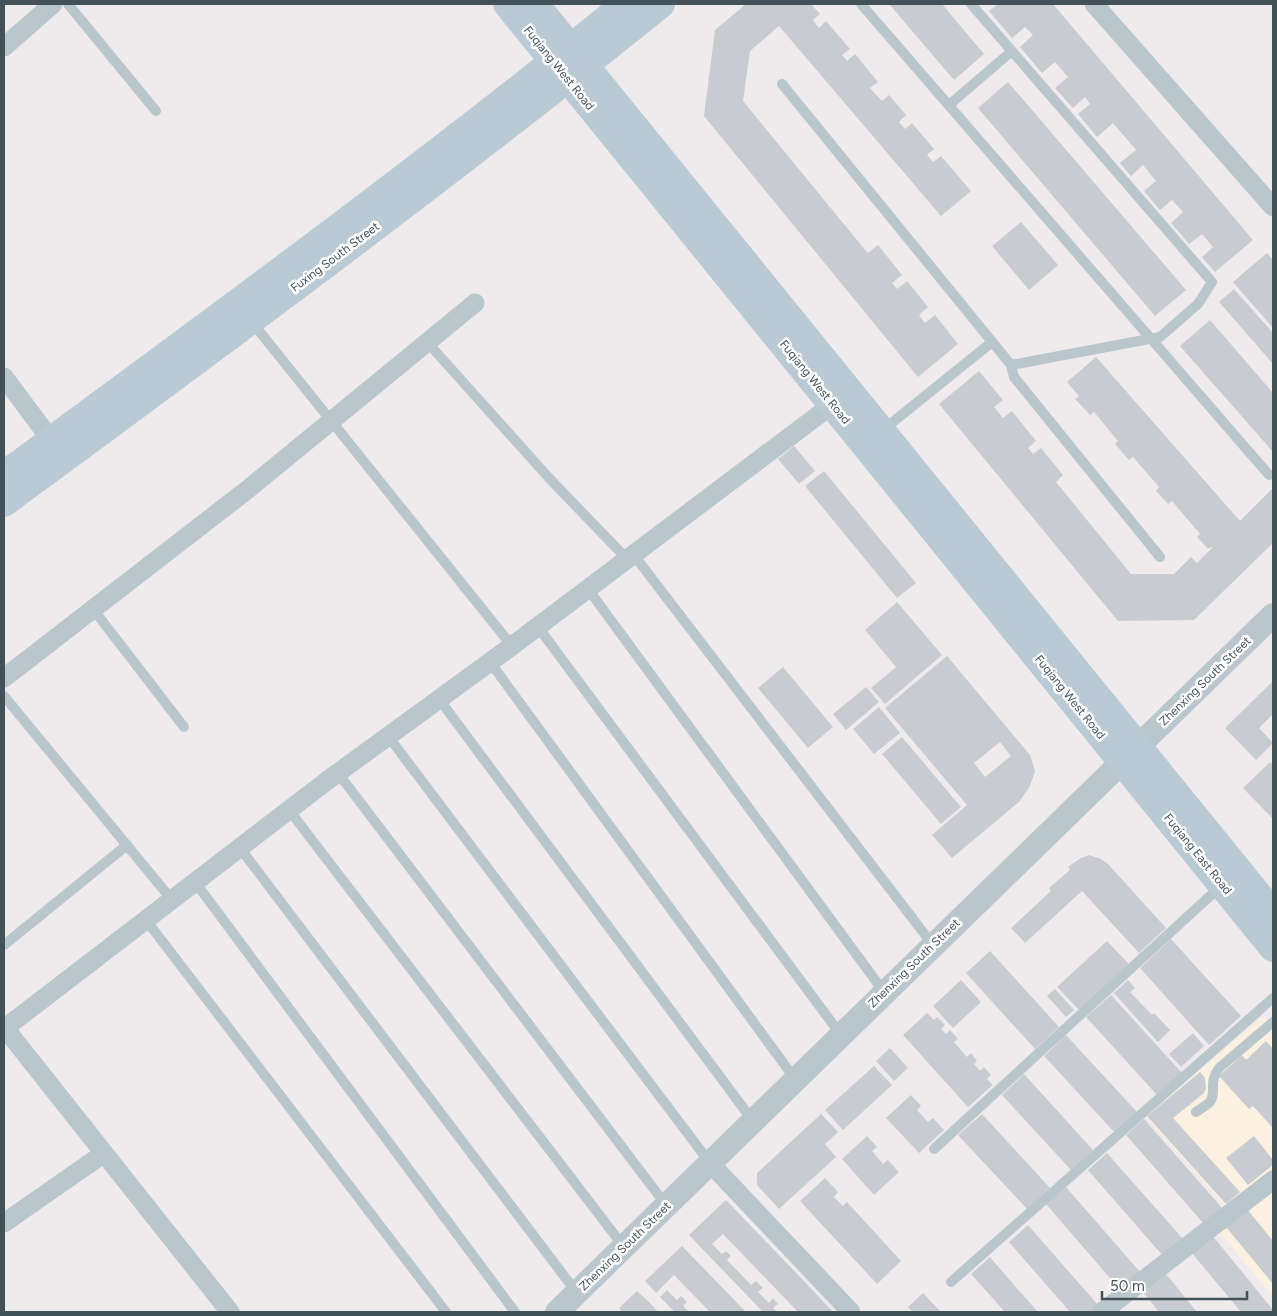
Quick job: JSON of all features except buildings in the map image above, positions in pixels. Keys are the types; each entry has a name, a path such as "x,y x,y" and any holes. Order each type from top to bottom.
{"main road":[{"name":"Fuqiang West Road","path":"507,4 569,63 882,431 1130,754"},
{"name":"Fuqiang West Road","path":"535,4 569,63 833,404 1130,754"},
{"name":"Fuxing South Street","path":"4,502 251,321 479,148 569,63 625,4"},
{"name":"Fuxing South Street","path":"4,475 331,233 569,63 660,4"},
{"name":"Fuqiang East Road","path":"1130,754 1222,885 1273,948"},
{"name":"Fuqiang East Road","path":"1130,754 1273,913"}],"street":[{"path":"4,47 53,4"},
{"path":"1094,4 1273,207"},
{"path":"4,678 247,490 475,303"},
{"path":"4,377 51,440"},
{"path":"230,1312 4,1027 338,773 538,627 833,404"},
{"name":"Zhenxing South Street","path":"557,1312 1273,615"},
{"path":"4,1223 103,1154"},
{"path":"710,1163 851,1312"},
{"path":"1102,1312 1273,1180"}],"lane":[{"path":"68,4 156,111"},
{"path":"862,4 1269,475"},
{"path":"971,4 1212,282 1198,304 1160,337 1011,365"},
{"path":"949,106 1012,51"},
{"path":"782,84 1011,365 1014,377 1160,557"},
{"path":"251,321 512,646"},
{"path":"428,342 550,478 630,557 933,945"},
{"path":"882,431 992,342"},
{"path":"588,589 884,992"},
{"path":"93,609 184,726"},
{"path":"538,627 841,1035"},
{"path":"490,662 795,1079"},
{"path":"4,696 172,900"},
{"path":"439,699 753,1121"},
{"path":"388,736 710,1163"},
{"path":"338,773 666,1205"},
{"path":"289,810 624,1247"},
{"path":"4,945 127,845"},
{"path":"240,848 576,1293"},
{"path":"195,882 515,1312"},
{"path":"934,1149 1222,885"},
{"path":"146,920 446,1312"},
{"path":"951,1282 1273,998"},
{"path":"1196,1112 1210,1102 1213,1094 1213,1076 1219,1068 1273,1022"}],"shaded area":[{"path":"1264,1016 1273,1026 1273,1168 1226,1207 1146,1116"},
{"path":"1273,1187 1273,1296 1218,1230"}]}
